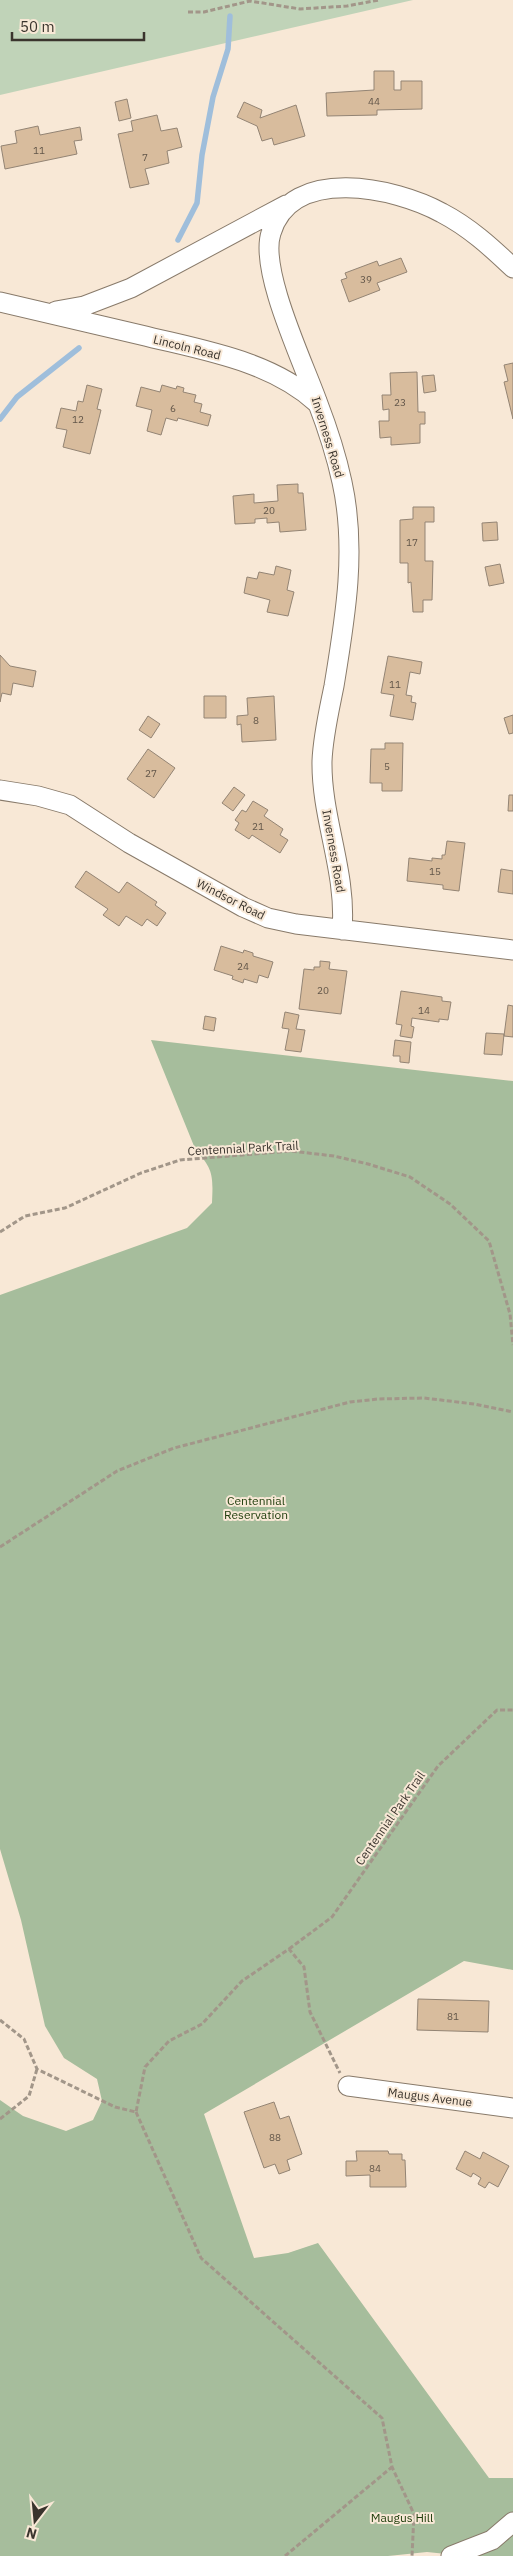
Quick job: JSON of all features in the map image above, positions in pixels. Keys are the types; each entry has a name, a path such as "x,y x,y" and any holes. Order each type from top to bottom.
{"street":[{"path":"291,202 325,189 337,188 366,189 414,200 441,212 466,228 490,246 513,268"},
{"name":"Lincoln Road","path":"47,313 84,306 131,288 291,202"},
{"name":"Inverness Road","path":"291,202 280,214 270,236 270,266 274,286 318,404 339,469 347,508 349,539 345,621 322,759 326,802 342,894 342,930"},
{"name":"Lincoln Road","path":"0,302 192,347 233,359 282,378 318,404"},
{"name":"Windsor Road","path":"0,790 46,798 70,805 129,843 255,914 282,922 513,950"},
{"name":"Maugus Avenue","path":"348,2086 513,2108"},
{"path":"451,2556 492,2540 513,2522"}],"path":[{"path":"188,12 204,12 250,1 300,9 347,6 379,0"},
{"name":"Centennial Park Trail","path":"0,1232 25,1216 65,1208 142,1173 180,1160 291,1152 334,1156 410,1177 450,1204 489,1241 510,1314 513,1345"},
{"path":"0,1547 117,1472 174,1448 350,1402 378,1399 424,1398 474,1404 513,1412"},
{"name":"Centennial Park Trail","path":"136,2112 146,2067 169,2041 202,2024 242,1981 332,1917 438,1766 497,1710 513,1710"},
{"path":"289,1949 304,1967 310,2012 348,2086"},
{"path":"0,2020 24,2039 37,2069 29,2096 0,2119"},
{"path":"37,2069 114,2107 136,2112 201,2258 382,2418 392,2467 414,2514 412,2556"},
{"path":"285,2556 392,2467"}],"green space":[{"path":"0,0 413,0 0,95"},
{"name":"Centennial Reservation","path":"151,1040 513,1081 513,1970 464,1961 204,2114 254,2258 288,2253 318,2243 489,2478 513,2478 513,2556 466,2556 427,2552 388,2556 0,2556 0,2100 23,2116 66,2131 93,2120 102,2101 97,2079 64,2058 45,2026 21,1920 0,1849 0,1295 187,1228 212,1203 211,1174 206,1163 196,1151"}],"building":[{"path":"374,71 394,71 394,90 401,90 401,81 422,81 422,109 377,110 377,115 327,116 326,93 374,90"},
{"path":"127,99 131,118 119,121 115,102"},
{"path":"244,102 262,110 260,118 296,105 305,136 274,145 272,138 262,141 257,126 237,117"},
{"path":"157,115 161,131 177,128 182,147 167,151 169,163 145,169 149,184 130,188 118,134 133,131 131,121"},
{"path":"38,126 40,135 80,127 82,140 74,141 77,154 5,169 1,146 17,143 15,131"},
{"path":"401,258 407,272 377,283 380,290 349,302 341,280 347,278 345,273 377,261 379,266"},
{"path":"513,363 513,419 504,382 508,381 504,365"},
{"path":"417,372 418,412 425,412 425,424 420,424 420,443 391,445 391,437 380,438 379,421 389,421 389,409 383,410 382,395 391,395 390,373"},
{"path":"434,375 436,391 424,393 422,376"},
{"path":"87,385 102,389 97,409 101,410 90,454 63,447 67,430 56,428 61,408 76,411 78,401 83,402"},
{"path":"162,385 176,389 177,386 184,388 183,392 196,395 194,402 202,404 200,412 211,415 208,426 178,418 177,421 166,418 161,435 147,431 152,410 136,406 141,387 160,392"},
{"path":"298,484 298,493 303,493 306,530 280,532 279,522 267,523 267,518 255,519 255,523 235,524 233,496 254,494 254,503 278,501 277,485"},
{"path":"413,507 434,507 434,522 425,522 425,561 433,561 432,600 423,600 423,612 413,612 411,582 408,583 408,563 400,563 400,520 413,519"},
{"path":"497,522 498,540 483,541 482,523"},
{"path":"500,564 504,583 489,586 485,567"},
{"path":"276,566 291,570 287,590 294,592 288,616 267,612 270,600 244,593 247,577 257,579 259,572 274,575"},
{"path":"0,655 10,666 36,671 33,687 13,683 11,695 2,693 0,702"},
{"path":"388,656 422,662 420,674 410,672 406,695 412,696 411,702 416,703 413,720 390,716 394,695 381,693"},
{"path":"204,696 226,696 226,718 204,718"},
{"path":"274,696 276,740 242,742 241,724 237,725 237,716 248,715 247,698"},
{"path":"513,715 513,733 509,734 504,718"},
{"path":"148,716 160,724 151,738 139,730"},
{"path":"385,743 403,743 402,791 382,791 382,783 370,783 371,749 385,749"},
{"path":"148,749 175,768 154,798 127,779"},
{"path":"234,787 245,795 233,811 222,803"},
{"path":"509,795 513,795 513,811 508,811"},
{"path":"253,801 268,810 264,816 283,829 280,835 288,840 280,853 252,835 249,839 235,830 239,823 235,820 242,810 246,812"},
{"path":"447,841 465,843 459,891 443,889 443,885 407,881 409,858 432,861 432,858 442,859 442,855 445,855"},
{"path":"501,869 513,871 513,894 498,892"},
{"path":"86,871 119,893 127,882 157,902 155,905 166,913 157,926 147,919 142,926 126,916 119,926 103,915 108,909 75,887"},
{"path":"221,946 243,953 244,950 253,953 253,956 273,962 268,978 259,975 257,983 244,979 243,983 232,979 233,976 214,970"},
{"path":"320,961 330,962 329,969 347,971 341,1014 299,1009 304,969 314,970 314,967 320,967"},
{"path":"401,991 442,997 442,1001 451,1002 448,1020 439,1019 439,1022 412,1018 411,1026 414,1027 412,1038 400,1036 402,1025 396,1024"},
{"path":"508,1005 513,1006 513,1037 504,1036"},
{"path":"285,1012 299,1015 296,1029 305,1030 301,1052 285,1050 289,1029 282,1028"},
{"path":"205,1016 216,1018 214,1031 203,1029"},
{"path":"486,1033 504,1034 502,1055 484,1054"},
{"path":"395,1040 411,1042 409,1063 400,1062 400,1056 393,1056"},
{"path":"418,1999 489,2001 488,2032 417,2030"},
{"path":"274,2102 280,2119 289,2116 302,2154 287,2160 290,2170 279,2174 275,2164 264,2168 244,2112"},
{"path":"356,2151 388,2151 389,2154 402,2154 402,2160 405,2160 406,2187 370,2187 370,2175 346,2176 346,2161 357,2161"},
{"path":"465,2151 480,2159 483,2152 509,2166 498,2187 489,2182 485,2188 478,2184 481,2178 473,2173 471,2177 456,2169"}],"waterway":[{"path":"178,240 197,203 202,155 213,97 228,49 230,16"},
{"path":"0,419 17,397 79,348"}],"park label":[{"name":"Maugus Hill","path":"402,2517"}]}
